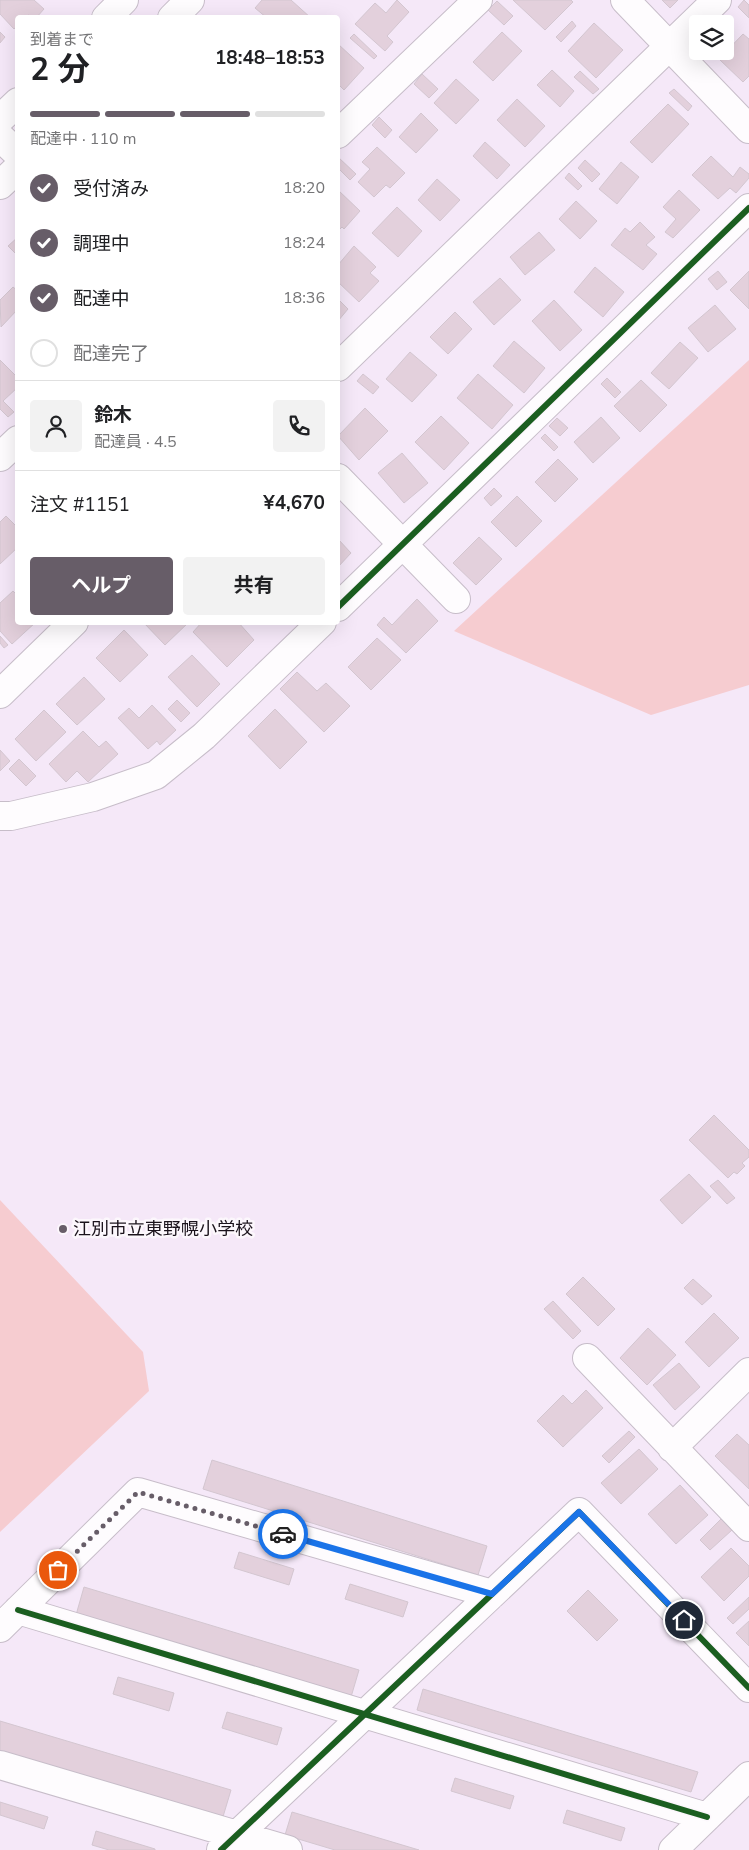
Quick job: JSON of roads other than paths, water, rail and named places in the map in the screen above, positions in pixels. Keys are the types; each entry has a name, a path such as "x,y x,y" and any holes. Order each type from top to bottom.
{"street":[{"path":"109,15 124,0"},
{"path":"175,15 190,0"},
{"path":"340,132 478,0"},
{"path":"625,0 749,129"},
{"path":"340,365 717,0"},
{"path":"0,119 15,105"},
{"path":"0,137 15,151"},
{"path":"0,185 15,171"},
{"path":"340,605 749,208"},
{"path":"0,457 15,443"},
{"path":"340,480 456,599"},
{"path":"0,694 71,625"},
{"path":"0,816 11,816 93,797 156,774 204,736 319,625"},
{"path":"586,1358 749,1527"},
{"path":"672,1448 749,1372"},
{"path":"9,1619 138,1492 492,1594"},
{"path":"229,1842 579,1512 749,1688"},
{"path":"9,1619 367,1713 707,1817"},
{"path":"0,1765 229,1842 288,1850"},
{"path":"673,1850 749,1776"}],"place":[{"name":"江別市立東野幌小学校","path":"63,1229"}]}
